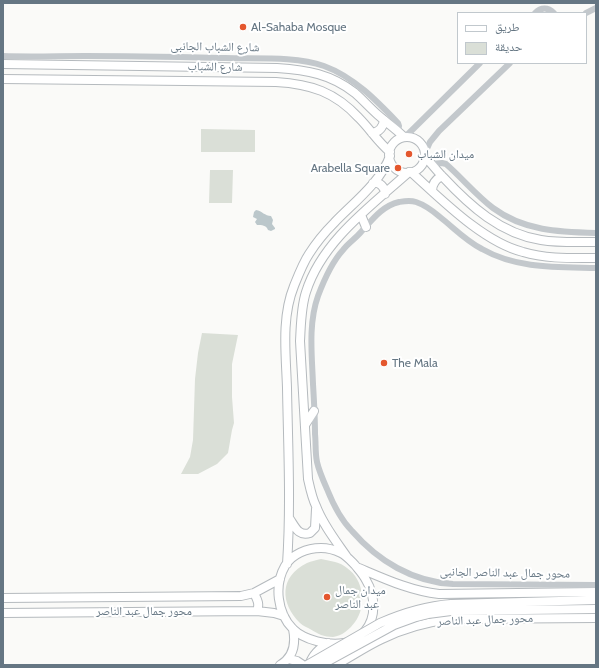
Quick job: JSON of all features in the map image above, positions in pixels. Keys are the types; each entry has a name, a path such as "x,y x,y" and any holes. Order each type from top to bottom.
{"main road":[{"name":"شارع الشباب","path":"3,64 300,69 330,77 339,82 356,94 402,135"},
{"path":"276,82 277,68"},
{"name":"شارع الشباب","path":"3,79 276,82 306,86 316,88 333,96 350,109 390,154"},
{"path":"372,133 379,131 384,124 384,120"},
{"path":"596,242 542,240 511,231 499,225 474,207 442,176 425,155 423,146 418,140 402,135 394,142 390,149 392,164 398,170 410,172 467,221 491,238 512,249 540,256 596,258"},
{"path":"287,564 289,518 286,341 288,302 308,255 333,224 373,183 384,169 390,154"},
{"path":"347,557 322,520 311,493 308,479 300,340 302,312 306,292 312,275 327,251 361,215 410,172 418,169 424,160 425,155"},
{"path":"432,191 432,187 436,180 442,176"},
{"path":"373,183 378,183 383,186 385,194"},
{"path":"361,215 366,227"},
{"path":"305,425 314,411"},
{"path":"289,518 300,532 307,534 310,533 315,528 316,506"},
{"path":"315,548 332,549 347,557 357,567 368,583 373,600 372,617 369,625 363,634 357,639 348,642 328,643 312,640 293,629 284,616 278,595 282,571 292,558 300,552 315,548"},
{"path":"357,567 405,586 435,593 546,588 596,592"},
{"name":"محور جمال عبد الناصر","path":"3,598 241,596 254,593 280,579"},
{"path":"254,593 258,601 257,611"},
{"path":"308,665 380,624 402,614 426,607 451,604 596,600"},
{"path":"321,665 389,627 428,614 451,611 596,609"},
{"name":"محور جمال عبد الناصر","path":"3,613 257,611 284,616"},
{"name":"محور جمال عبد الناصر","path":"336,665 381,639 423,624 451,619 596,618"},
{"path":"280,665 288,659 295,644 293,629"},
{"path":"363,634 375,632 390,635"},
{"path":"308,665 315,653 328,643"},
{"path":"288,659 298,661 303,665"}],"street":[{"path":"536,12 547,6"},
{"path":"587,12 596,8"},
{"name":"شارع الشباب الجانبى","path":"3,56 167,56 272,59 309,62 329,68 358,85 374,98 398,123 402,135"},
{"path":"402,135 479,64"},
{"path":"425,155 430,142 439,131 509,64"},
{"path":"432,164 446,164 494,209 515,221 545,230 596,233"},
{"name":"محور جمال عبد الناصر الجانبى","path":"596,268 540,266 508,261 481,249 431,210 417,202 406,201 394,203 386,207 340,253 327,275 318,298 314,313 312,341 317,462 329,494 343,519 351,531 374,552 404,572 423,580 436,583 546,588 596,585"}],"green space":[{"path":"201,129 255,130 255,152 201,152"},
{"path":"210,170 233,170 232,203 209,203"},
{"path":"202,333 238,335 232,364 234,423 228,453 217,464 198,474 181,474 190,457 193,440 195,379"},
{"path":"321,559 338,563 353,573 360,586 362,594 359,616 355,622 346,632 333,637 321,635 301,624 293,615 286,599 287,583 291,575 307,563"}],"shaded area":[{"path":"256,210 271,216 273,220 272,224 275,229 271,231 264,226 257,225 255,222 257,219 253,217"}],"place":[{"name":"Al-Sahaba Mosque","path":"243,27"},
{"name":"ميدان الشباب","path":"409,154"},
{"name":"Arabella Square","path":"398,168"},
{"name":"The Mala","path":"384,363"},
{"name":"ميدان جمال عبد الناصر","path":"327,597"}]}
